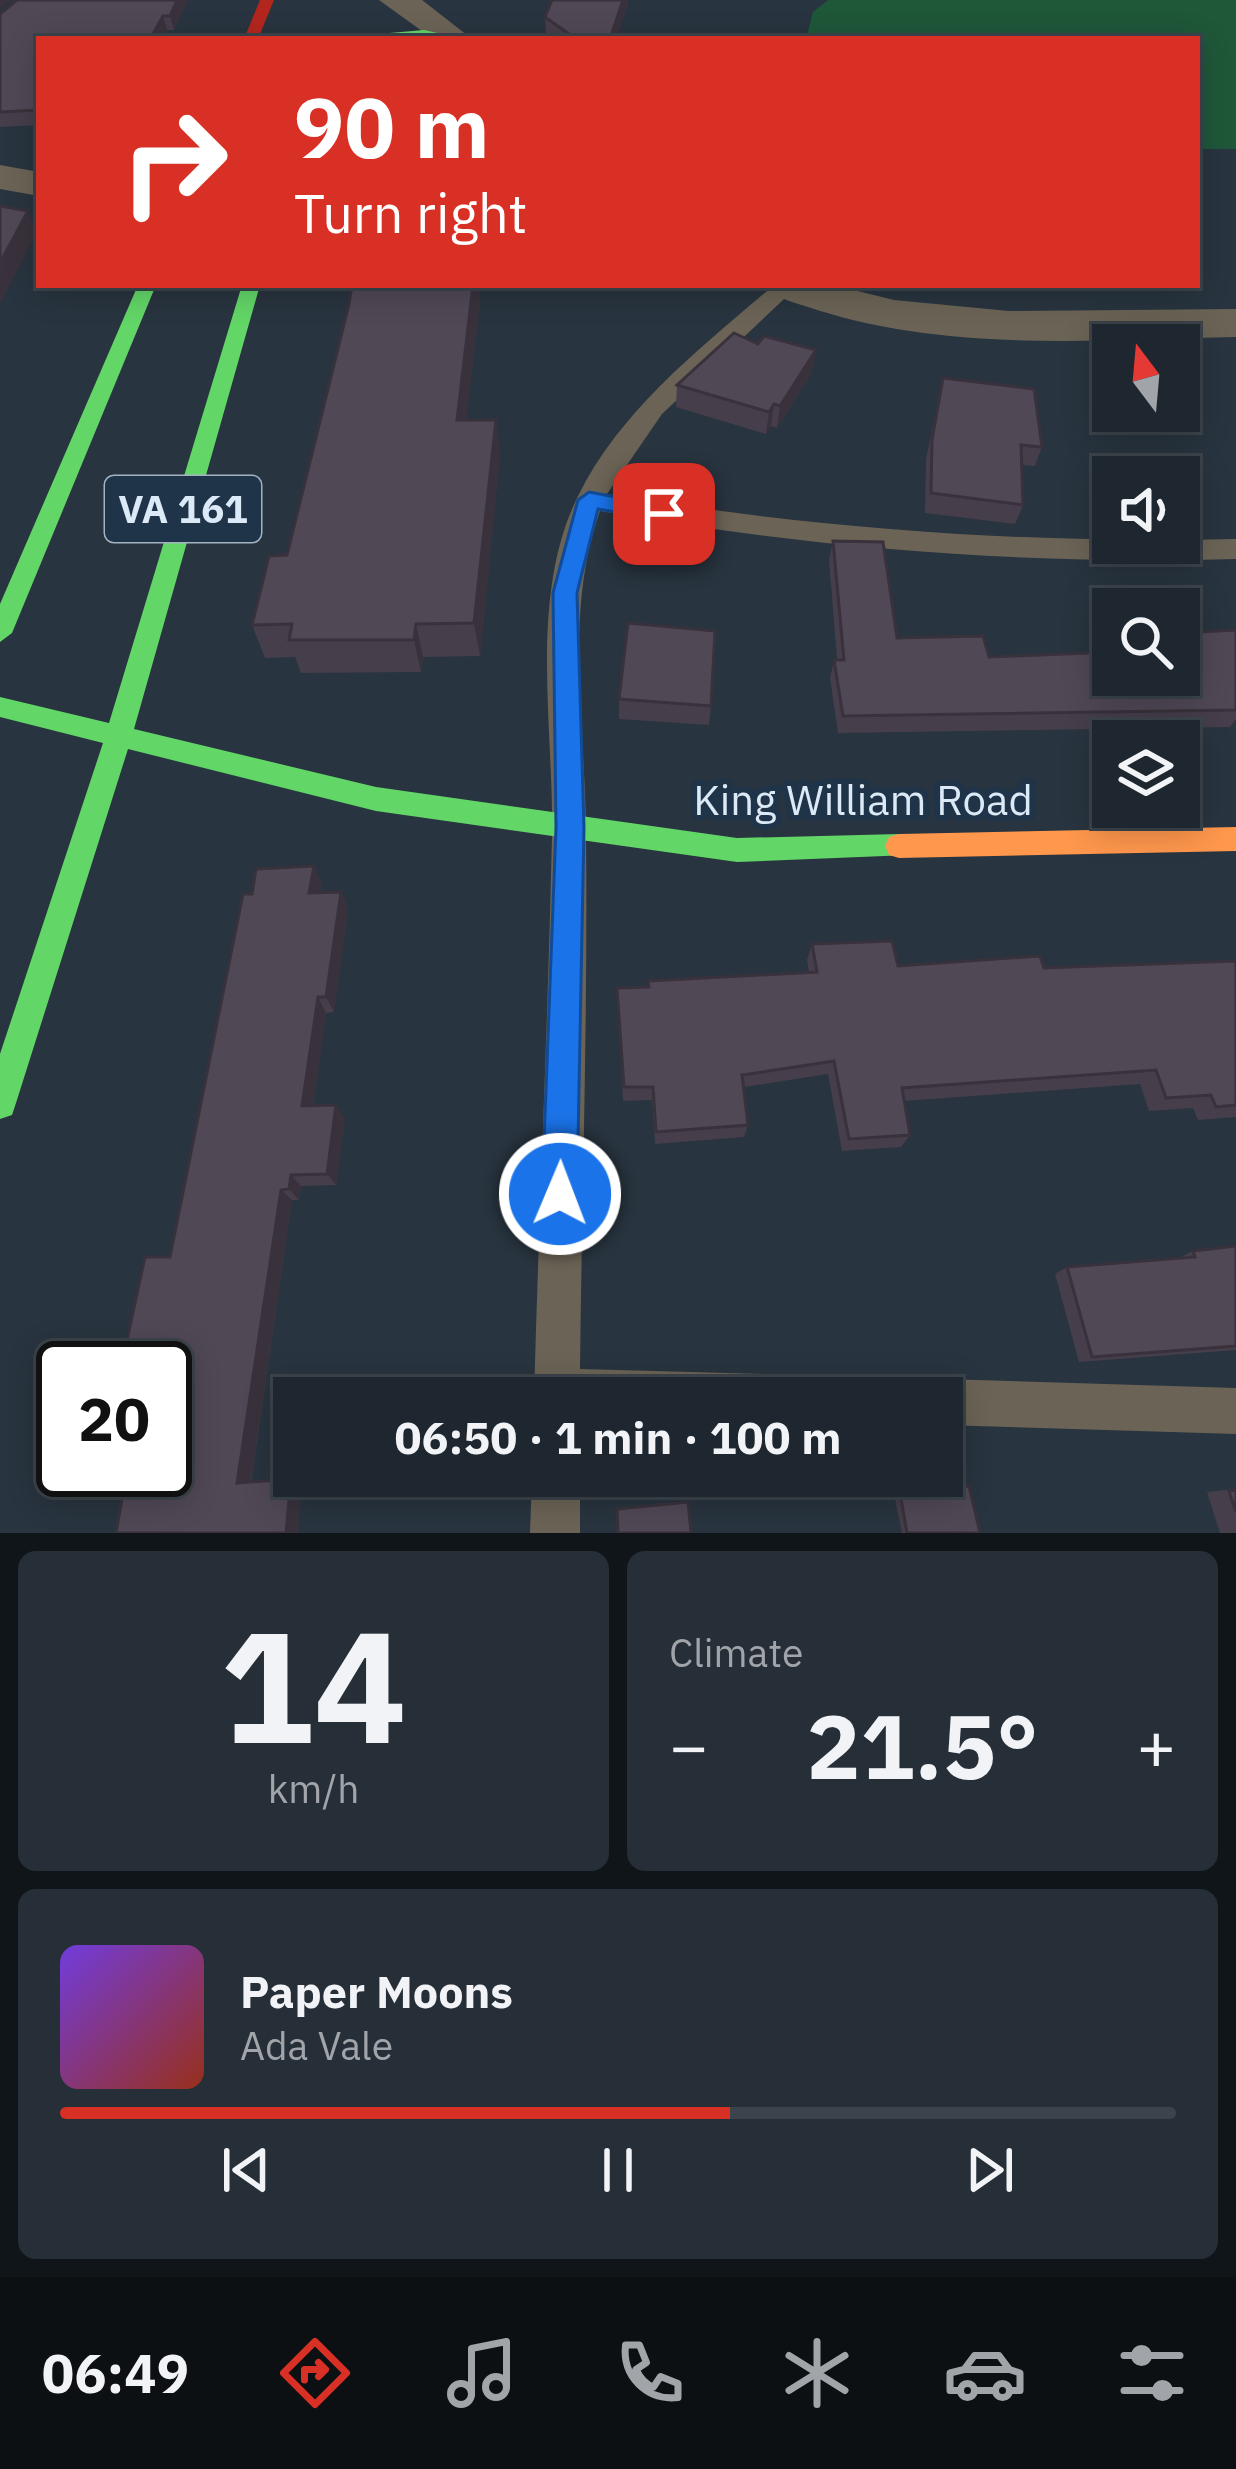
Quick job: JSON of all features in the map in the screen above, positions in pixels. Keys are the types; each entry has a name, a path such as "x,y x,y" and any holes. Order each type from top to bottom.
{"main road":[{"path":"251,36 267,0"},
{"path":"401,36 436,36"},
{"name":"VA 161","path":"0,633 146,288"},
{"name":"VA 161","path":"0,1103 119,735 250,288"},
{"name":"King William Road","path":"0,707 376,799 737,850 1236,839"}],"street":[{"path":"396,0 424,14 450,36"},
{"path":"0,178 36,184"},
{"path":"795,288 825,301 1004,327 1236,323"}],"lane":[{"path":"557,1377 570,827 565,593 589,500 628,436 714,348 784,288"},
{"path":"589,500 827,536 1134,553 1236,548"},
{"path":"963,1403 1236,1411"},
{"path":"555,1533 556,1497"}],"green space":[{"path":"828,0 1236,0 1236,149 1200,149 1200,36 807,36 813,12"}],"building":[{"path":"17,0 177,0 152,36 36,36 36,110 0,112 0,14"},
{"path":"552,0 623,0 611,36 572,36 545,17"},
{"path":"0,206 28,211 0,263"},
{"path":"352,288 473,288 457,420 496,420 474,623 416,624 414,640 289,640 292,624 252,625 269,556 287,555"},
{"path":"734,333 758,344 764,336 816,350 780,406 774,404 769,412 677,385"},
{"path":"943,378 1034,389 1042,447 1021,445 1023,505 931,493 932,440"},
{"path":"833,541 883,542 897,638 983,636 989,657 1092,653 1092,696 1200,696 1200,632 1236,630 1236,710 843,716 834,660 844,660"},
{"path":"628,623 715,631 711,706 619,699"},
{"path":"314,866 309,893 341,892 326,997 318,997 302,1106 336,1105 327,1174 291,1175 289,1189 281,1190 237,1483 273,1480 273,1497 289,1497 286,1533 116,1533 122,1497 192,1497 192,1341 127,1341 145,1257 170,1257 243,894 252,894 256,869"},
{"path":"892,941 898,966 1040,956 1044,968 1236,961 1236,1105 1216,1107 1211,1095 1166,1098 1156,1070 902,1088 910,1135 849,1139 834,1061 742,1075 748,1125 656,1132 653,1087 624,1087 617,988 649,987 648,981 817,972 812,944"},
{"path":"1236,1246 1236,1346 1092,1357 1067,1267 1195,1257 1193,1251"},
{"path":"969,1486 980,1533 907,1533 901,1497 963,1497 963,1487"},
{"path":"688,1502 691,1533 618,1533 617,1509"}],"traffic: fast":[{"path":"401,36 438,36"},
{"path":"0,633 146,288"},
{"path":"0,1103 119,735 250,288"},
{"path":"0,707 376,799 737,850 899,846"}],"traffic: slow":[{"path":"899,846 1236,839"}],"traffic: jam":[{"path":"252,36 267,0"}],"route":[{"path":"560,1194 570,827 565,593 589,500 664,514"}]}
